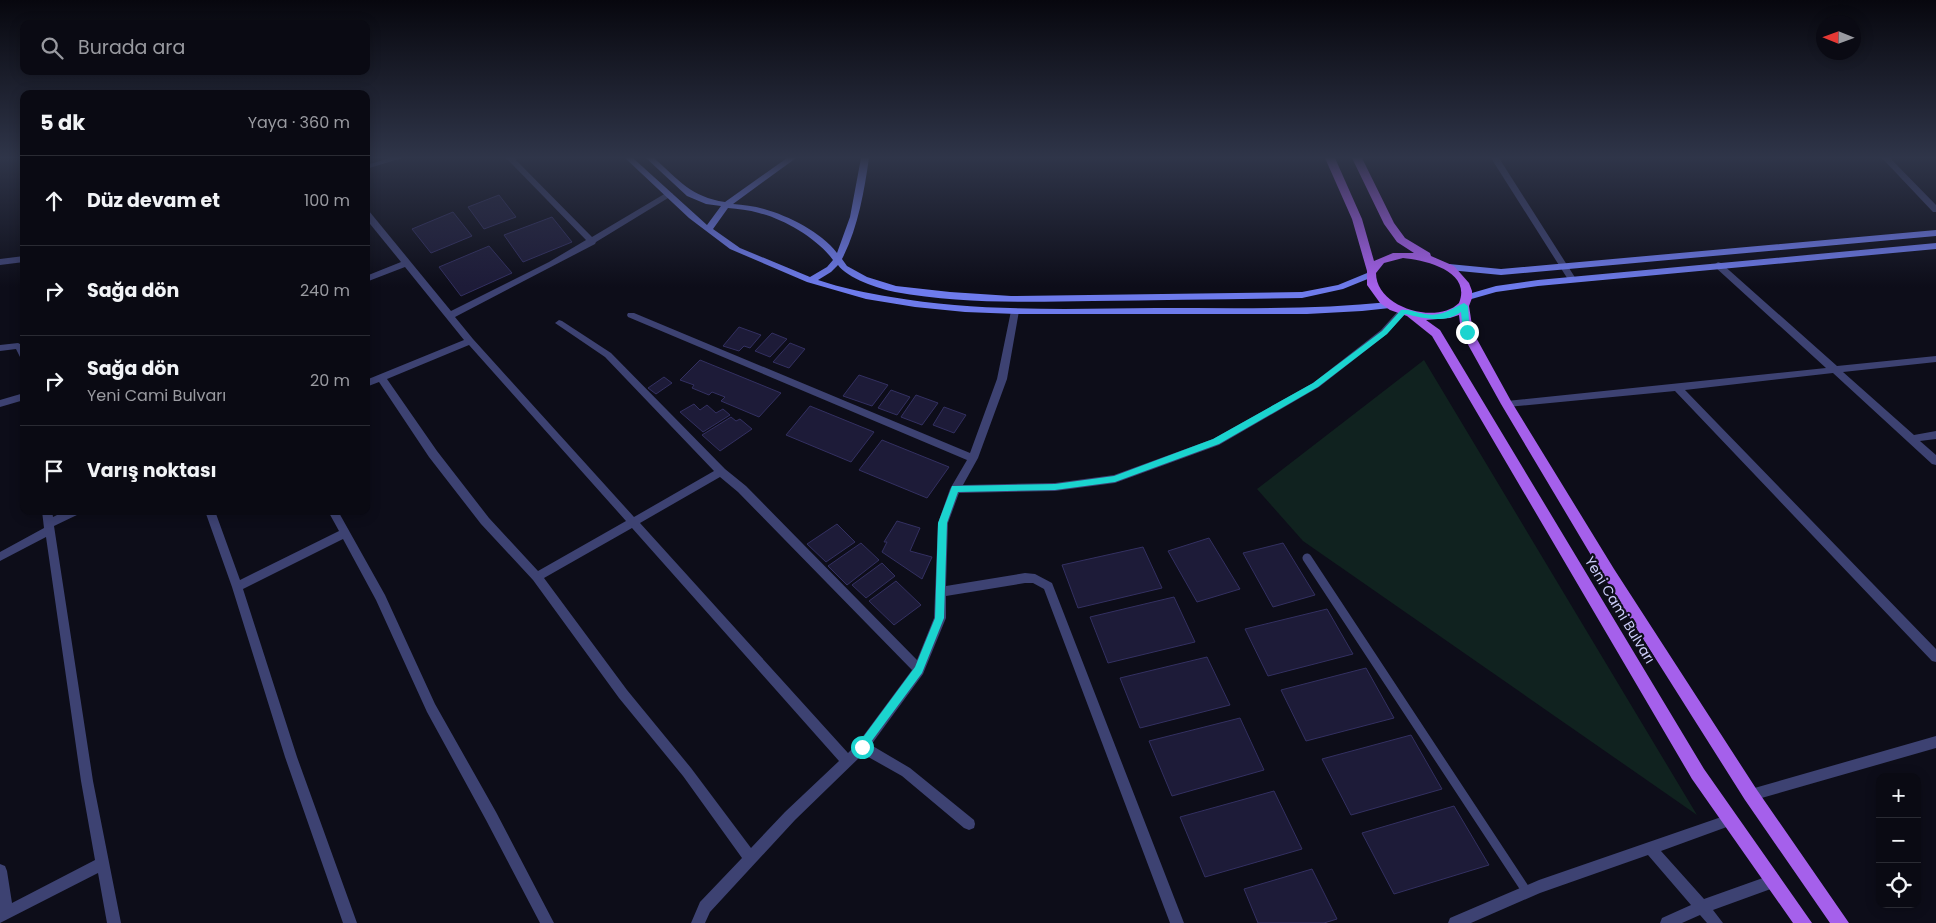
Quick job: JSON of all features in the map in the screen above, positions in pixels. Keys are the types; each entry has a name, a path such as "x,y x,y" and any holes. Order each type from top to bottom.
{"main road":[{"path":"1349,201 1357,219 1372,273"},
{"path":"1378,201 1389,224 1401,240 1449,267 1460,276 1466,286 1466,301 1455,312 1443,316 1427,317 1407,313 1390,305 1375,291 1371,281 1372,273 1377,263 1403,255 1419,256 1434,260"},
{"name":"Yeni Cami Bulvarı","path":"1466,301 1467,332 1507,404 1609,573 1751,795 1840,923"},
{"name":"Yeni Cami Bulvarı","path":"1407,313 1436,333 1698,774 1804,923"}],"street":[{"path":"552,201 592,242"},
{"path":"449,316 552,264 659,201"},
{"path":"676,201 734,247 795,275 848,293 902,304 963,310 1015,311 1303,310 1364,308 1390,305"},
{"path":"708,201 762,211 784,220 811,234 832,252 844,268 864,279 896,289 950,295 1012,299 1302,294 1340,287 1372,273"},
{"path":"709,228 730,201"},
{"path":"810,280 830,269 838,259 851,230 857,201"},
{"path":"1522,201 1572,279"},
{"path":"370,218 470,342 848,762"},
{"path":"1449,267 1501,272 1936,234"},
{"path":"1466,301 1496,289 1572,279 1936,246"},
{"path":"0,262 20,260"},
{"path":"370,278 406,263"},
{"path":"1718,265 1936,461"},
{"path":"698,923 705,907 750,858 790,816 862,747 919,670 940,618 943,523 955,488 973,458 1002,378 1015,311"},
{"path":"955,488 1055,487 1115,479 1216,442 1316,385 1407,313"},
{"path":"631,315 973,458"},
{"path":"559,323 608,355 721,472 742,489 919,670"},
{"path":"370,382 470,342"},
{"path":"0,348 18,346 20,348"},
{"path":"1507,404 1936,358"},
{"path":"381,378 433,454 485,521 537,577 623,694 687,772 750,858"},
{"path":"1677,387 1936,657"},
{"path":"0,404 20,397"},
{"path":"1912,439 1936,435"},
{"path":"537,577 721,472"},
{"path":"46,515 87,781 114,923"},
{"path":"0,557 69,515"},
{"path":"211,515 237,587 291,757 350,923"},
{"path":"335,515 381,598 431,708 491,816 547,923"},
{"path":"237,587 345,533"},
{"path":"940,592 1025,578 1035,578 1048,586 1177,923"},
{"path":"1751,795 1936,742"},
{"path":"862,747 906,772 969,824"},
{"path":"1455,923 1527,892 1730,820"},
{"path":"1650,848 1716,923"},
{"path":"0,871 3,915 103,863"},
{"path":"1667,923 1702,907 1774,881"}],"lane":[{"path":"1307,558 1527,892"}],"green space":[{"path":"1424,360 1697,815 1303,541 1257,489"}],"building":[{"path":"483,201 504,201 516,217 484,229 468,207"},
{"path":"453,212 472,236 431,253 412,229"},
{"path":"552,217 572,242 523,262 504,235"},
{"path":"489,246 512,273 461,296 439,267"},
{"path":"739,327 761,335 750,348 744,346 739,351 723,346"},
{"path":"772,333 787,339 770,357 755,351"},
{"path":"790,343 805,349 789,368 773,362"},
{"path":"700,360 781,393 759,417 721,401 725,397 712,392 709,395 692,388 694,385 680,380"},
{"path":"859,375 888,385 872,406 843,396"},
{"path":"664,377 672,383 656,394 648,388"},
{"path":"891,390 910,397 897,415 878,408"},
{"path":"916,395 938,403 922,425 901,417"},
{"path":"694,404 700,410 707,405 716,413 723,409 730,415 703,432 680,412"},
{"path":"810,406 874,432 851,462 786,435"},
{"path":"944,407 966,415 954,433 933,425"},
{"path":"731,417 736,421 740,419 752,429 720,451 702,435"},
{"path":"882,440 949,467 927,498 859,470"},
{"path":"897,521 920,528 910,551 932,557 922,579 882,552 887,542 884,542"},
{"path":"837,524 855,542 826,562 807,544"},
{"path":"1209,538 1240,589 1197,602 1168,551"},
{"path":"861,543 879,560 847,585 828,566"},
{"path":"1283,543 1315,595 1273,607 1243,553"},
{"path":"1143,547 1162,588 1078,608 1062,565"},
{"path":"882,563 895,576 866,598 852,585"},
{"path":"896,581 921,605 894,625 869,601"},
{"path":"1174,597 1195,642 1108,663 1090,617"},
{"path":"1327,609 1353,654 1268,676 1245,629"},
{"path":"1207,657 1230,705 1140,728 1120,678"},
{"path":"1366,668 1394,718 1306,741 1281,690"},
{"path":"1240,718 1264,770 1172,796 1149,741"},
{"path":"1411,735 1442,789 1351,815 1322,759"},
{"path":"1274,791 1302,849 1205,877 1180,817"},
{"path":"1454,806 1489,865 1394,894 1362,833"},
{"path":"1312,869 1337,919 1324,923 1258,923 1244,889"}],"route":[{"path":"862,747 919,670 940,618 943,523 955,488 1055,487 1115,479 1216,442 1316,385 1384,332 1403,311 1427,317 1443,316 1455,312 1464,306 1467,332"}]}
